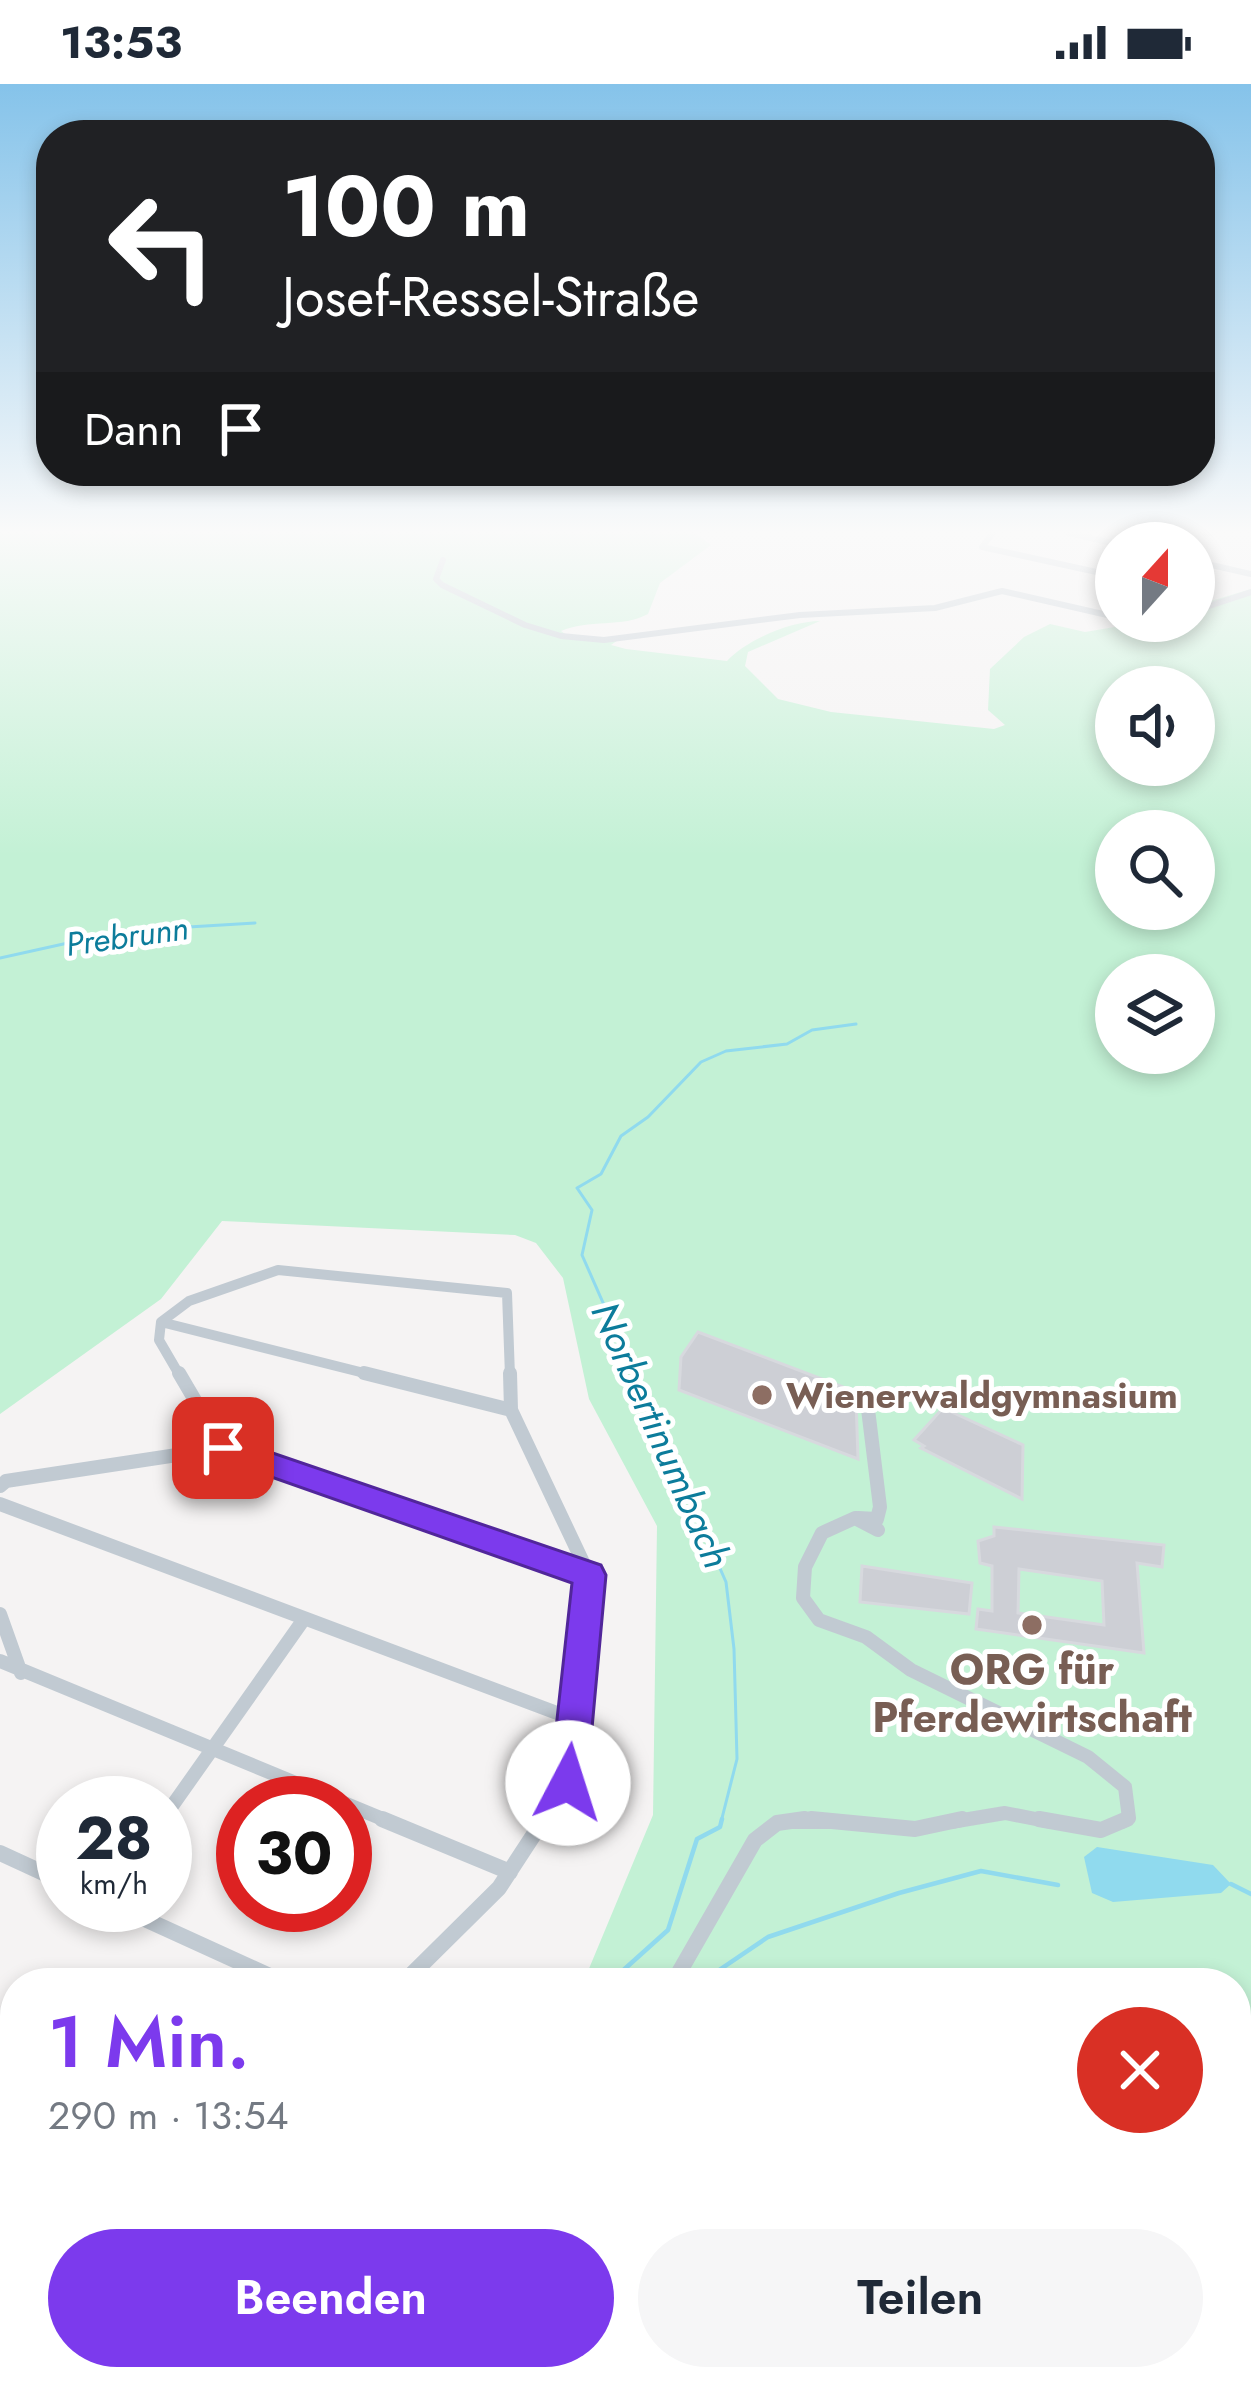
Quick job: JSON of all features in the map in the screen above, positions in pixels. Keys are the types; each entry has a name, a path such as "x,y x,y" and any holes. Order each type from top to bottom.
{"street":[{"path":"223,1448 159,1340 160,1322 189,1300 278,1270 507,1293 511,1410 590,1575 568,1783 510,1872 418,1968"},
{"path":"160,1322 511,1410"},
{"path":"682,1968 755,1840 775,1823 812,1820 871,1829 922,1829 966,1814 1003,1812 1102,1830 1130,1818 1125,1787 1088,1757 911,1670 866,1637 819,1620 803,1598 805,1568 821,1533 855,1518 877,1519 880,1507 867,1401"},
{"path":"0,1486 7,1481 223,1448 590,1575"},
{"path":"0,1504 573,1719"},
{"path":"855,1518 878,1530"},
{"path":"0,1614 21,1674"},
{"path":"192,1778 304,1619"},
{"path":"0,1661 21,1674 510,1872"},
{"path":"0,1853 36,1870"},
{"path":"173,1932 252,1968"}],"green space":[{"path":"0,641 617,641 611,645 727,661 755,641 775,641 748,652 745,666 778,699 831,712 994,729 1005,725 988,710 990,669 1020,641 1251,641 1251,1968 589,1968 653,1815 657,1526 589,1399 563,1278 536,1243 515,1235 222,1221 161,1299 0,1414"}],"water":[{"path":"1097,1847 1213,1865 1231,1884 1221,1893 1113,1902 1092,1893 1084,1857"}],"building":[{"name":"Wienerwaldgymnasium","path":"698,1332 851,1390 856,1399 858,1459 679,1390 681,1357"},
{"path":"943,1408 1023,1445 1022,1499 921,1448 924,1446 914,1440"},
{"path":"994,1527 1164,1545 1162,1567 1137,1563 1144,1653 976,1629 978,1609 992,1611 992,1566 980,1563 978,1541 994,1536","holes":["1019,1569 1102,1581 1104,1625 1018,1613"]},
{"path":"862,1566 972,1583 969,1614 860,1602"}],"waterway":[{"name":"Prebrunn","path":"0,958 122,931 255,923"},
{"name":"Norbertinumbach","path":"721,1822 737,1759 734,1649 726,1582 582,1255 592,1210 577,1188 601,1174 621,1136 648,1117 701,1062 726,1051 787,1044 812,1030 856,1024"},
{"name":"Norbertinumbach","path":"626,1968 668,1930 697,1839 720,1827 722,1819"},
{"path":"722,1968 768,1937 981,1871 1058,1885"},
{"path":"1231,1884 1251,1894"}],"place":[{"name":"Wienerwaldgymnasium","path":"762,1395"},
{"name":"ORG für Pferdewirtschaft","path":"1032,1625"}],"route":[{"path":"223,1448 590,1575 568,1783"}]}
